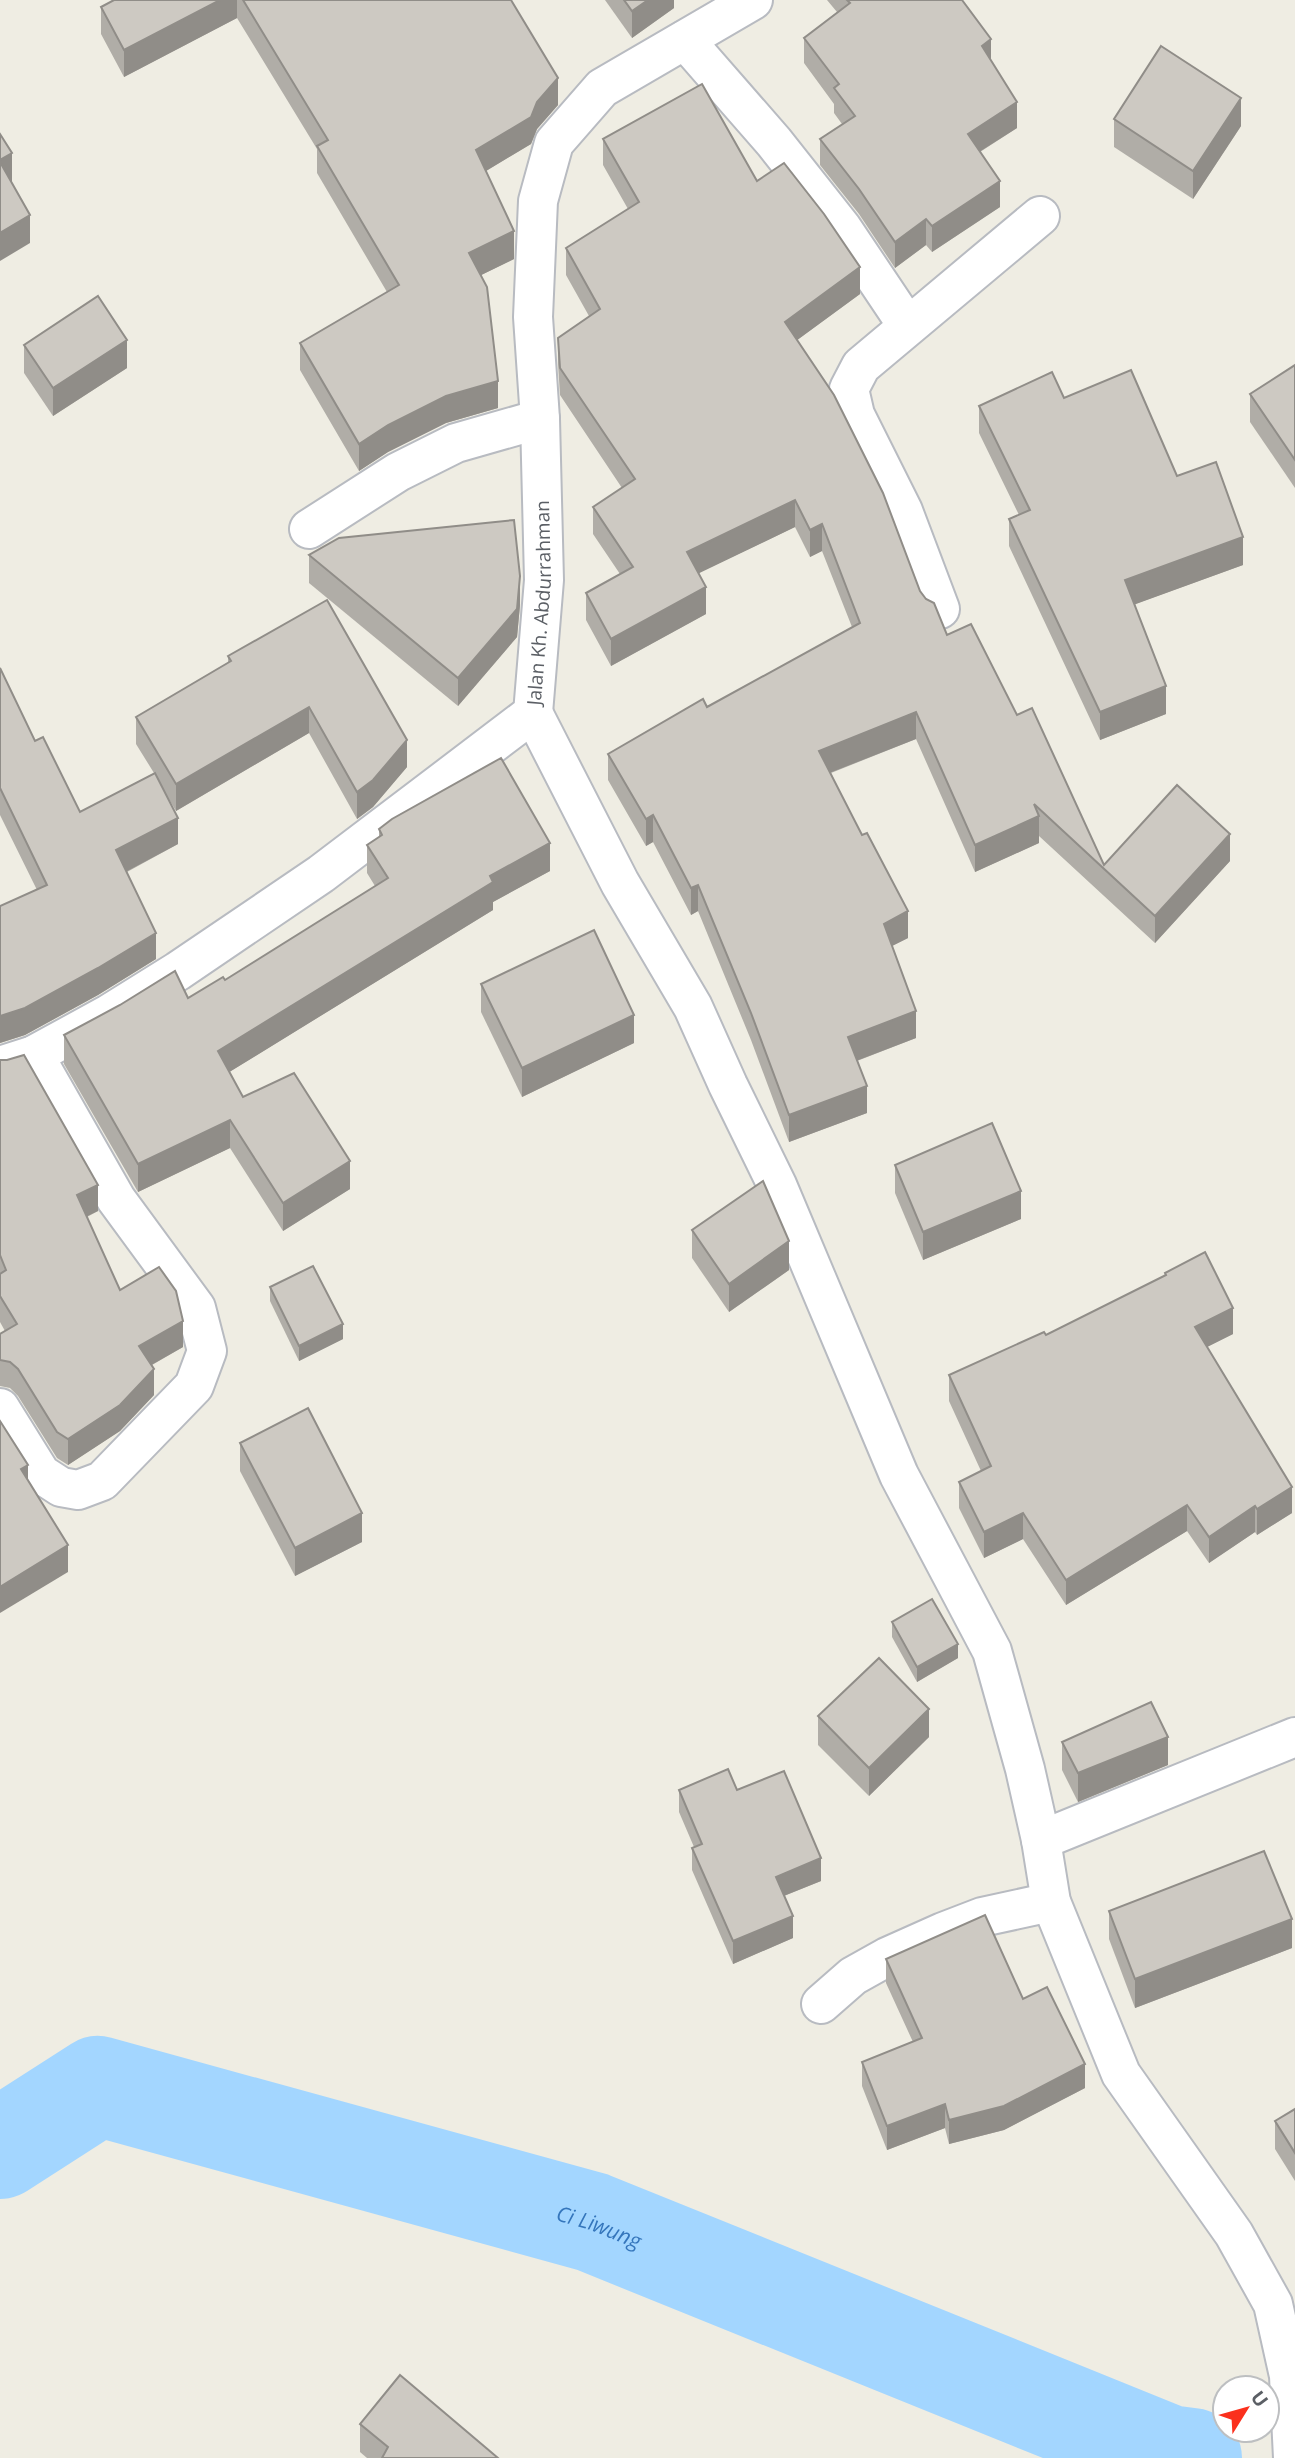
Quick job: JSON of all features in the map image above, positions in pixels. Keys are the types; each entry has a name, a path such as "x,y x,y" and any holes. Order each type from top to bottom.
{"street":[{"name":"Jalan Kh. Abdurrahman","path":"17,1061 109,1014 178,971 321,874 533,713 544,580 540,419 533,317 538,201 554,143 602,89 753,0"},
{"path":"685,40 774,142 842,228 907,325"},
{"path":"940,609 903,511 855,415 849,389 861,366 1040,216"},
{"path":"309,529 398,472 456,443 540,419"},
{"path":"533,713 620,883 693,1007 777,1185 899,1475 992,1651 1025,1769 1051,1902 1121,2074 1234,2234 1273,2304 1289,2376 1293,2458"},
{"path":"0,1408 41,1474 61,1486 78,1490 102,1481 194,1386 207,1351 196,1308 17,1061"},
{"path":"1041,1840 1295,1737"},
{"path":"821,2004 853,1976 887,1957 943,1932 982,1917 1051,1902"}],"building":[{"path":"114,0 220,0 124,50 101,7"},
{"path":"243,0 511,0 558,78 537,102 531,117 476,150 514,231 469,253 487,287 498,381 446,396 388,425 359,444 300,343 399,285 317,146 328,140"},
{"path":"624,0 648,0 632,11"},
{"path":"847,0 962,0 991,39 982,46 1017,102 968,134 1000,181 932,226 926,219 895,242 820,139 855,116 834,88 839,84 804,38 850,3"},
{"path":"1161,46 1241,98 1193,171 1114,119"},
{"path":"702,84 757,181 784,163 824,214 860,267 785,322 834,395 883,493 920,591 926,599 934,603 947,635 971,624 1017,715 1032,708 1104,865 1177,785 1230,834 1155,916 1034,804 1039,816 975,845 916,712 819,751 862,835 867,833 908,911 884,924 916,1011 848,1037 867,1086 789,1115 751,1013 698,885 691,888 653,815 646,819 608,754 703,699 707,707 860,623 822,524 810,530 795,500 687,552 706,587 611,639 586,593 633,567 593,507 635,479 560,368 558,338 600,309 566,248 639,202 603,139"},
{"path":"0,134 12,153 0,160"},
{"path":"0,162 30,215 0,233"},
{"path":"98,296 127,340 53,388 24,345"},
{"path":"1295,365 1295,460 1250,394"},
{"path":"1131,370 1177,476 1216,462 1243,537 1125,580 1166,686 1100,712 1009,519 1030,510 979,406 1052,372 1064,398"},
{"path":"514,520 520,576 517,609 458,678 309,555 339,538"},
{"path":"327,600 407,740 373,780 357,792 309,707 176,784 136,717 231,661 228,656"},
{"path":"0,668 35,741 43,737 80,812 155,773 178,818 116,850 156,933 25,1008 0,1016 0,906 47,885 0,788"},
{"path":"501,758 550,843 490,876 493,882 218,1051 243,1097 294,1073 350,1161 283,1203 230,1120 138,1164 64,1035 175,971 188,998 223,977 225,980 388,878 367,845 382,835 379,829 392,819"},
{"path":"594,930 634,1015 522,1068 481,984"},
{"path":"24,1055 98,1185 77,1195 120,1290 159,1267 176,1291 183,1321 139,1346 154,1369 120,1405 68,1439 57,1432 18,1369 10,1362 0,1360 0,1334 17,1324 0,1296 0,1274 6,1270 0,1255 0,1060"},
{"path":"992,1123 1021,1191 923,1232 895,1165"},
{"path":"763,1181 789,1241 729,1284 692,1230"},
{"path":"1205,1252 1233,1308 1195,1327 1292,1487 1257,1509 1255,1506 1209,1537 1187,1505 1066,1580 1023,1513 984,1532 959,1482 991,1466 949,1375 1044,1332 1046,1335 1166,1275 1165,1273"},
{"path":"313,1266 343,1324 299,1346 270,1287"},
{"path":"308,1408 362,1513 295,1548 240,1443"},
{"path":"0,1421 28,1465 21,1469 68,1545 0,1587"},
{"path":"932,1599 958,1644 917,1667 892,1622"},
{"path":"879,1658 929,1709 869,1768 818,1716"},
{"path":"1151,1702 1168,1737 1078,1773 1062,1742"},
{"path":"728,1769 737,1790 784,1771 821,1858 776,1877 793,1916 733,1941 692,1848 702,1844 679,1790"},
{"path":"1264,1851 1292,1919 1135,1979 1109,1911"},
{"path":"985,1915 1023,1999 1047,1987 1085,2064 1004,2106 949,2120 945,2104 887,2126 862,2062 922,2038 886,1959"},
{"path":"1295,2109 1295,2153 1275,2121"},
{"path":"400,2375 498,2458 382,2458 388,2447 360,2424"}],"waterway":[{"name":"Ci Liwung","path":"0,2149 98,2086 592,2222 1169,2455 1192,2458"}]}
